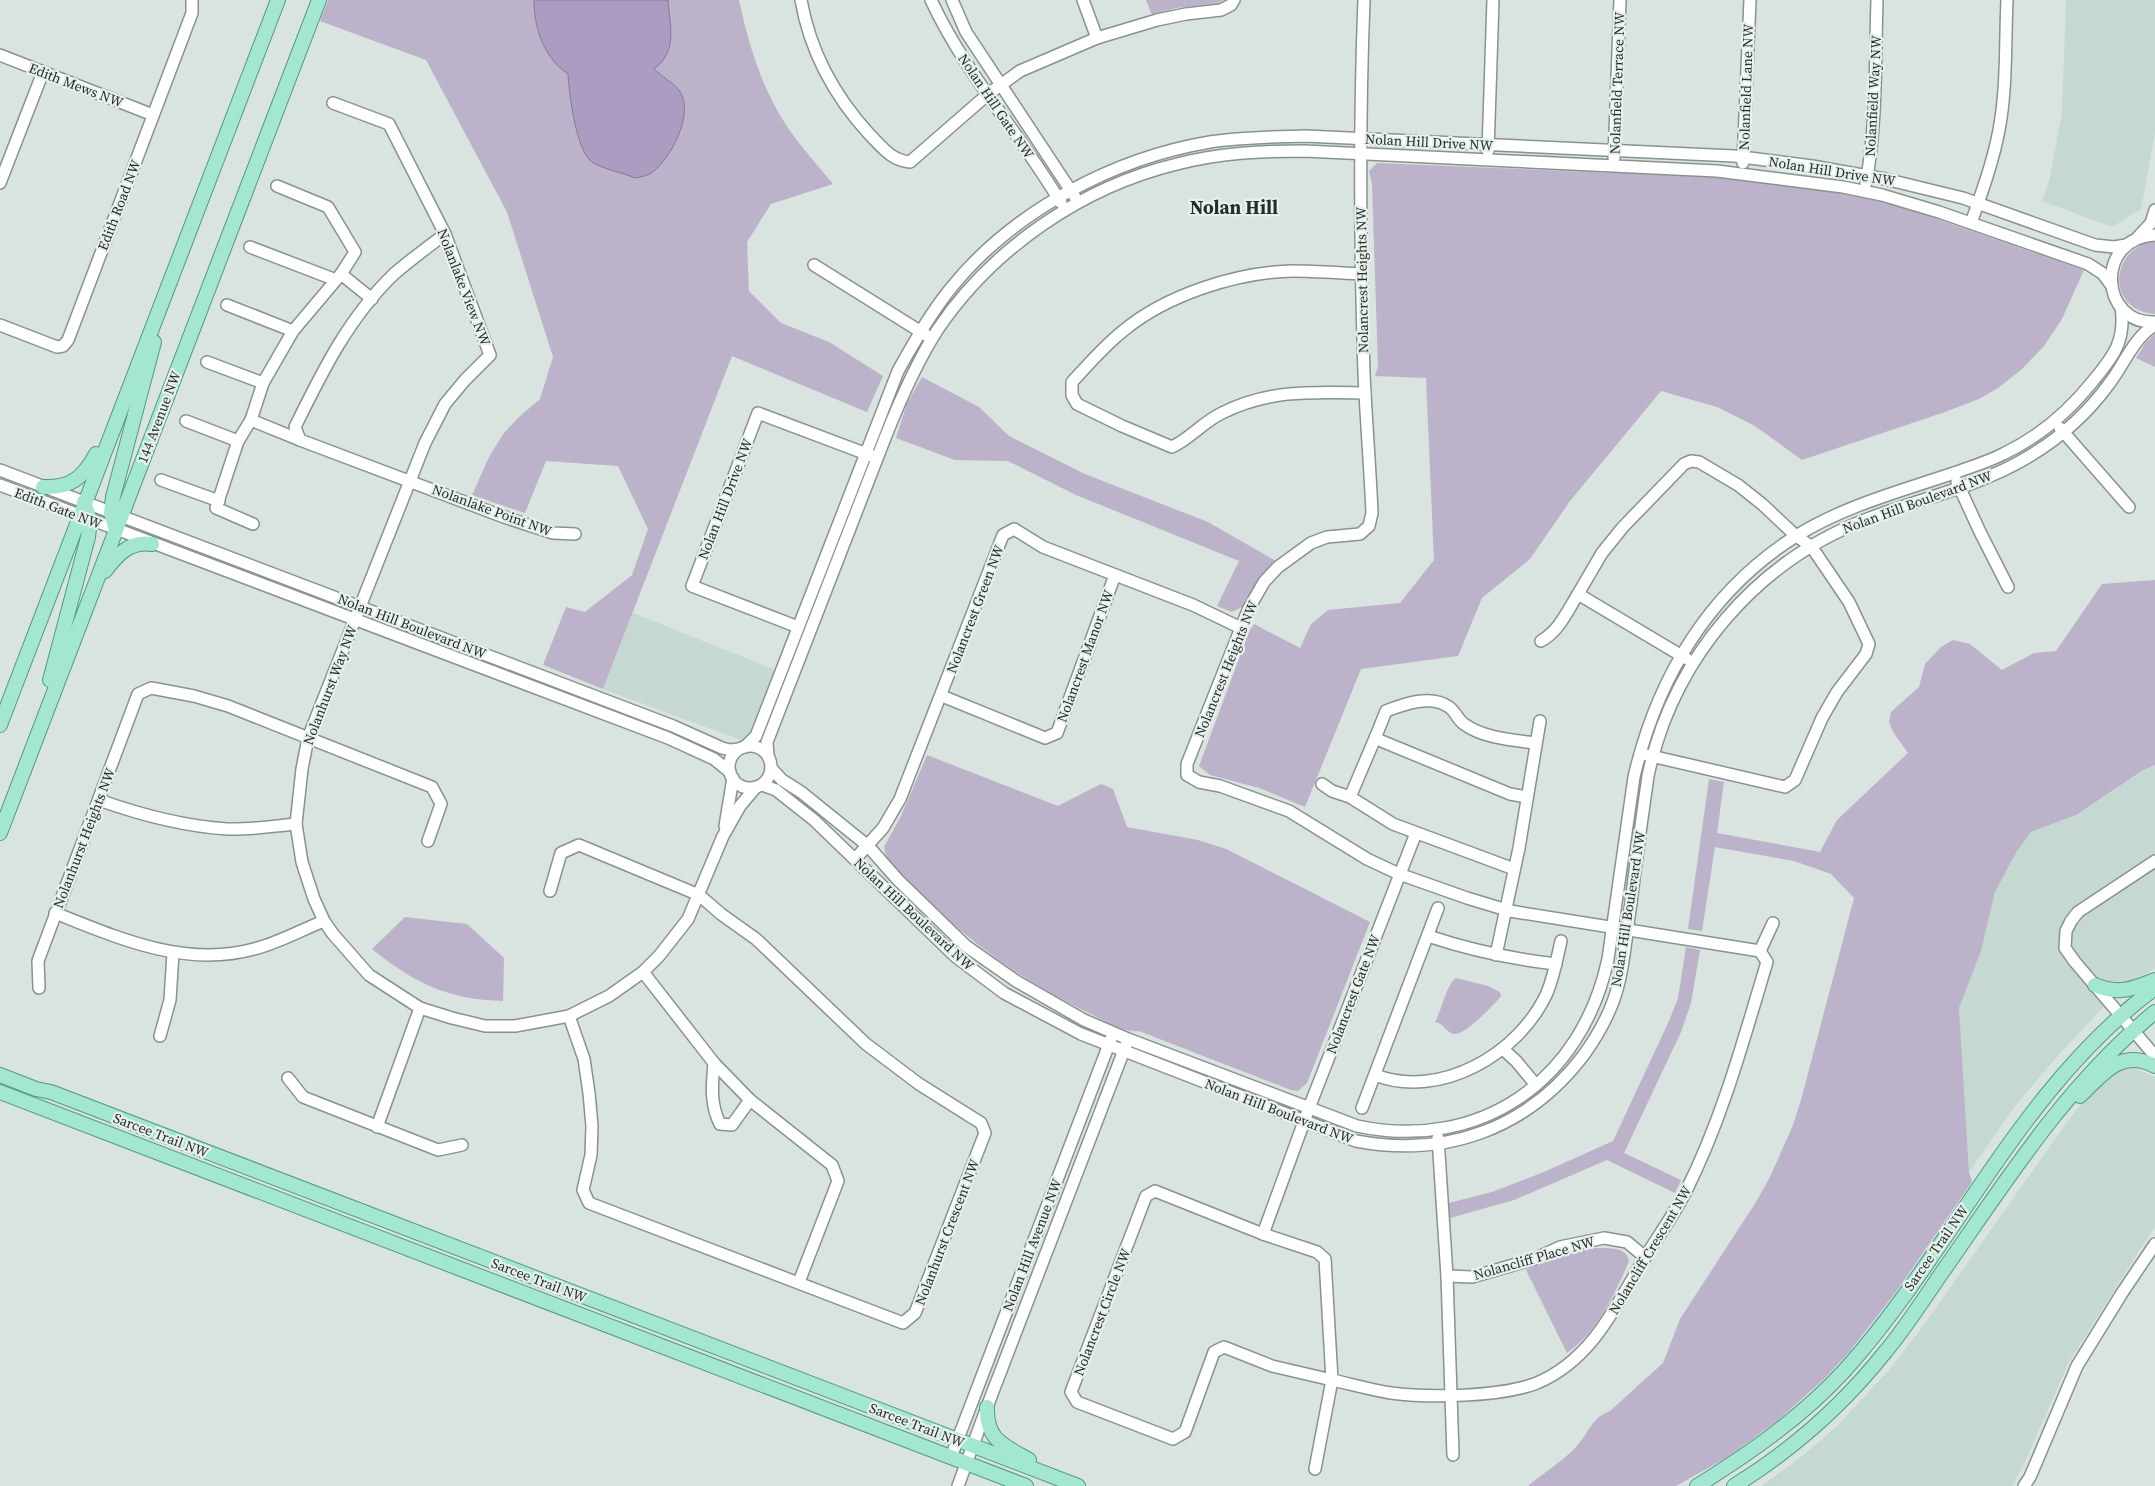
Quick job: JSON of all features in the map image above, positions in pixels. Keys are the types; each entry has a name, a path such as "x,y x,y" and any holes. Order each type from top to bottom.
{"main road":[{"path":"31,753 88,537 84,518 84,502 278,0"},
{"name":"144 Avenue NW","path":"0,833 116,530 116,515 318,0"},
{"path":"116,515 114,490 174,270"},
{"path":"43,487 64,486 83,474 94,458 122,405"},
{"path":"0,725 84,518"},
{"path":"94,586 112,562 128,547 138,543 152,544"},
{"path":"2095,985 2108,990 2121,991 2136,988 2155,980"},
{"name":"Sarcee Trail NW","path":"1697,1486 1734,1463 1778,1431 1821,1394 1844,1370 1892,1312 2032,1112 2076,1059 2121,1015 2155,988"},
{"name":"Sarcee Trail NW","path":"1738,1485 1812,1428 1840,1402 1886,1351 2034,1142 2078,1085 2134,1029 2155,1012"},
{"path":"2034,1142 2072,1103 2116,1063 2124,1060 2141,1060 2155,1066"},
{"path":"0,1066 51,1092"},
{"name":"Sarcee Trail NW","path":"0,1075 36,1089 51,1092 1078,1486"},
{"name":"Sarcee Trail NW","path":"0,1092 1026,1486"},
{"path":"987,1407 989,1430 995,1439 1029,1460 1040,1471"}],"street":[{"name":"Edith Road NW","path":"0,325 57,347 63,346 68,340 192,13 192,0"},
{"path":"801,0 806,27 819,60 837,93 854,117 896,160 910,162 987,95 1020,71 1097,38 1167,18 1222,10 1231,5 1234,0"},
{"name":"Nolan Hill Gate NW","path":"931,0 942,23 987,95 1065,210"},
{"name":"Nolan Hill Gate NW","path":"952,0 966,32 1079,203"},
{"path":"1083,0 1097,38"},
{"name":"Nolancrest Heights NW","path":"1364,0 1360,154 1365,393 1372,513 1369,526 1360,534 1327,537 1319,540 1295,553 1264,582 1241,628 1187,764 1187,775 1199,782 1220,786 1289,811 1340,844 1399,874 1506,910 1613,927"},
{"path":"1488,160 1493,0"},
{"name":"Nolanfield Terrace NW","path":"1614,166 1620,0"},
{"name":"Nolanfield Lane NW","path":"1742,173 1750,0"},
{"name":"Nolanfield Way NW","path":"1864,191 1870,159 1874,109 1877,0"},
{"path":"1972,222 1995,149 1999,128 2004,88 2007,0"},
{"name":"Edith Mews NW","path":"0,55 153,115"},
{"path":"0,183 43,72"},
{"name":"Nolanlake View NW","path":"333,103 389,124 445,234 490,356 465,380 445,404 425,443 360,606"},
{"name":"Nolan Hill Drive NW","path":"742,748 756,736 898,371 919,332 951,288 966,271 1004,236 1058,198 1114,170 1147,157 1211,142 1266,137 1361,139 1743,157 1812,166 1931,190 1978,203 2096,245 2114,247 2155,235"},
{"name":"Nolan Hill Drive NW","path":"768,756 767,742 877,458 903,393 932,338 951,311 995,263 1028,235 1065,210 1144,173 1205,158 1258,151 1305,151 1742,173 1796,179 1864,191 1972,222 2088,264 2102,273 2112,286"},
{"path":"253,524 216,508 238,441 251,420 263,383 293,330 339,277 355,252 328,207 277,186"},
{"path":"2155,210 2151,223 2118,254 2113,264 2112,286 2115,297 2121,307 2140,320 2155,323"},
{"path":"300,440 295,427 324,366 356,316 394,274 445,234"},
{"path":"250,247 339,277 372,299"},
{"path":"814,265 919,332 932,338"},
{"path":"1362,274 1293,271 1261,274 1192,292 1162,306 1124,330 1072,382 1072,395 1077,404 1172,447 1184,441 1204,422 1224,412 1267,396 1296,392 1365,393"},
{"path":"227,305 293,330"},
{"name":"Nolan Hill Boulevard NW","path":"771,768 777,775 822,808 868,846 898,880 966,946 1016,981 1084,1020 1306,1114 1356,1141 1371,1144 1414,1146 1438,1144 1491,1129 1517,1117 1539,1102 1571,1070 1591,1045 1603,1024 1619,982 1653,756 1665,718 1693,662 1711,635 1739,604 1803,541 1840,514 2003,455 2054,421 2079,398 2112,356 2123,330 2121,307"},
{"name":"Nolan Hill Boulevard NW","path":"759,786 770,786 788,798 856,858 956,957 1004,993 1080,1034 1123,1051 1306,1114 1373,1129 1412,1132 1458,1126 1483,1117 1520,1098 1536,1085 1570,1049 1594,1008 1603,985 1634,777 1648,725 1681,655 1698,629 1724,598 1772,554 1870,517 1988,477 2028,457 2065,432 2097,401 2140,337 2155,323"},
{"path":"206,362 263,383"},
{"name":"Nolan Hill Drive NW","path":"798,627 692,586 758,413 877,458"},
{"name":"Nolanlake Point NW","path":"251,420 300,440 553,533 575,534"},
{"path":"186,421 238,441"},
{"path":"2054,421 2129,506"},
{"path":"1541,641 1550,636 1558,627 1602,553 1623,527 1684,464 1691,461 1705,464 1738,485 1803,541 1849,602 1869,644 1866,654 1837,692 1822,718 1795,780 1785,787 1640,753"},
{"name":"Edith Gate NW","path":"0,470 84,502"},
{"path":"1953,473 2008,586"},
{"path":"161,480 219,501"},
{"name":"Edith Gate NW","path":"0,485 116,530"},
{"name":"Nolan Hill Boulevard NW","path":"84,502 673,726 722,748 730,750 742,748"},
{"name":"Nolancrest Green NW","path":"856,858 883,828 900,799 942,696 1003,535 1014,529 1043,547 1193,605 1241,628"},
{"name":"Nolan Hill Boulevard NW","path":"116,530 695,749 714,759 732,775"},
{"name":"Nolancrest Manor NW","path":"942,696 1045,738 1057,733 1115,575"},
{"path":"1578,594 1693,662"},
{"name":"Nolanhurst Way NW","path":"360,606 308,738 302,769 296,824 302,862 314,899 324,921 369,975 420,1008 485,1026 515,1026 569,1016 609,996 643,972 659,956 688,919 723,836 740,806 759,786"},
{"path":"776,683 788,688"},
{"name":"Nolanhurst Heights NW","path":"324,921 254,949 216,956 173,953 100,931 55,913 138,694 151,688 194,696 228,706 432,787 441,804 428,840"},
{"path":"1350,797 1386,711 1402,704 1435,700 1449,707 1463,724 1477,731 1510,740 1535,743"},
{"path":"1496,955 1514,869 1540,721"},
{"path":"1376,736 1379,740 1510,794 1527,797"},
{"path":"742,748 758,748 768,756 771,768 770,775 759,786 743,786 732,775 731,759 742,748"},
{"name":"Nolanhurst Way NW","path":"723,836 732,775"},
{"path":"1322,784 1350,797 1393,824 1514,869"},
{"path":"99,800 144,816 184,825 229,829 296,824"},
{"path":"1399,874 1416,833"},
{"path":"550,891 561,853 579,845 699,895"},
{"path":"2155,860 2078,912 2066,931 2065,948 2155,1056"},
{"name":"Nolancrest Gate NW","path":"1306,1114 1399,874"},
{"name":"Nolanhurst Crescent NW","path":"569,1016 584,1060 590,1093 591,1155 583,1190 590,1203 903,1322 915,1313 985,1133 981,1123 919,1084 866,1044 756,938 721,914 699,895"},
{"path":"1362,1108 1438,908"},
{"path":"39,988 38,960 55,913"},
{"path":"1613,927 1760,952 1773,923"},
{"path":"1428,936 1496,955 1556,964"},
{"path":"1375,1076 1392,1082 1436,1081 1477,1065 1502,1049 1531,1017 1546,993 1556,964 1561,941"},
{"name":"Nolancliff Crescent NW","path":"1332,1380 1391,1393 1430,1396 1509,1391 1537,1383 1564,1368 1587,1348 1606,1324 1645,1257 1670,1221 1687,1190 1709,1140 1736,1062 1767,962 1760,952"},
{"path":"160,1036 170,1000 173,953"},
{"path":"643,972 714,1063 750,1100 832,1165 838,1181 799,1282"},
{"path":"377,1127 420,1008"},
{"name":"Nolan Hill Avenue NW","path":"951,1457 1114,1032"},
{"name":"Nolan Hill Avenue NW","path":"958,1486 1128,1039"},
{"path":"1502,1049 1516,1061 1536,1085"},
{"path":"714,1063 712,1090 714,1112 720,1124 732,1125 750,1100"},
{"path":"288,1078 303,1097 377,1127 438,1150 462,1145"},
{"path":"1263,1234 1306,1114"},
{"path":"1436,1129 1447,1276 1453,1455"},
{"name":"Nolancrest Circle NW","path":"1156,1191 1263,1234 1317,1252 1325,1259 1332,1380 1272,1366 1224,1347 1214,1352 1186,1432 1173,1438 1077,1402 1072,1392 1146,1196 1156,1191"},
{"name":"Nolancliff Place NW","path":"1447,1276 1472,1277 1534,1259 1560,1247 1604,1238 1627,1242 1645,1257"},
{"path":"2024,1486 2030,1477 2077,1366 2155,1244"},
{"path":"1316,1469 1332,1380"}],"shaded area":[{"path":"328,0 739,0 746,31 761,77 775,106 794,137 833,184 771,204 747,242 749,291 781,323 829,342 883,376 867,412 732,356 603,689 543,665 566,607 585,612 632,575 648,529 618,466 546,461 525,513 472,495 490,455 504,433 540,399 553,357 507,212 426,60 320,21"},
{"path":"534,0 668,0 671,29 670,46 662,62 654,69 678,89 683,98 683,122 673,147 658,168 650,174 635,178 597,165 586,156 574,121 568,74 553,60 542,41 538,32"},
{"path":"1146,0 1224,0 1218,3 1176,8 1152,15"},
{"path":"2066,0 2155,0 2155,133 2141,209 2112,227 2042,201 2050,178 2062,112"},
{"path":"1377,163 1734,178 1794,185 1866,198 1908,209 2084,270 2062,319 2044,346 2022,369 1998,388 1979,399 1945,412 1802,460 1755,426 1717,407 1661,391 1570,501 1530,559 1482,598 1458,656 1361,669 1305,807 1259,788 1210,775 1199,766 1249,632 1254,624 1300,648 1311,624 1328,610 1400,603 1434,560 1426,378 1375,376 1378,367 1372,184 1369,171"},
{"path":"2155,241 2155,314 2140,310 2128,303 2122,293 2119,281 2121,269 2127,257 2137,247"},
{"path":"2155,334 2155,367 2136,358 2146,342"},
{"path":"922,377 979,407 1009,436 1085,474 1208,522 1276,561 1256,583 1244,606 1232,612 1217,606 1239,561 1076,495 1008,461 955,460 896,438 907,403"},
{"path":"2155,580 2155,765 2143,770 2076,815 2031,832 2017,851 1995,892 1981,951 1959,1008 1969,1172 1972,1182 1896,1292 1849,1352 1825,1378 1776,1422 1726,1458 1676,1486 1528,1486 1571,1452 1598,1418 1610,1411 1663,1363 1680,1319 1756,1202 1770,1177 1793,1125 1801,1100 1854,898 1831,874 1794,861 1715,847 1702,931 1688,929 1709,779 1724,782 1717,833 1820,852 1837,820 1908,753 1893,732 1889,722 1891,712 1919,687 1925,664 1941,647 1953,640 1970,644 2002,670 2034,653 2056,651 2102,584"},
{"path":"633,613 775,670 746,742 603,689"},
{"path":"927,755 1058,806 1101,784 1113,789 1127,827 1198,840 1226,849 1370,922 1307,1083 1298,1091 1291,1090 1139,1031 1115,1026 1034,983 981,947 957,927 909,882 886,857 884,847 901,816"},
{"path":"2155,765 2155,968 2127,982 2062,1051 2015,1106 1969,1172 1959,1008 1981,951 1995,892 2017,851 2031,832 2076,815 2143,770"},
{"path":"405,917 467,924 504,958 503,1001 466,997 433,987 403,971 372,949"},
{"path":"1686,947 1700,950 1691,1003 1681,1032 1624,1153 1681,1180 1675,1193 1607,1160 1514,1200 1450,1218 1449,1203 1492,1192 1544,1172 1613,1141 1678,998"},
{"path":"1456,978 1488,986 1500,992 1501,996 1466,1030 1452,1034 1441,1024 1435,1022 1449,986"},
{"path":"2123,1068 2134,1068 2155,1077 2155,1226 2069,1362 2024,1464 2012,1486 1761,1486 1804,1455 1838,1425 1889,1370 1921,1329 2070,1118 2102,1080"},
{"path":"1595,1248 1620,1250 1627,1256 1629,1261 1604,1312 1578,1344 1567,1353 1526,1270 1567,1253"}],"district":[{"name":"Nolan Hill","path":"1234,207"}]}
